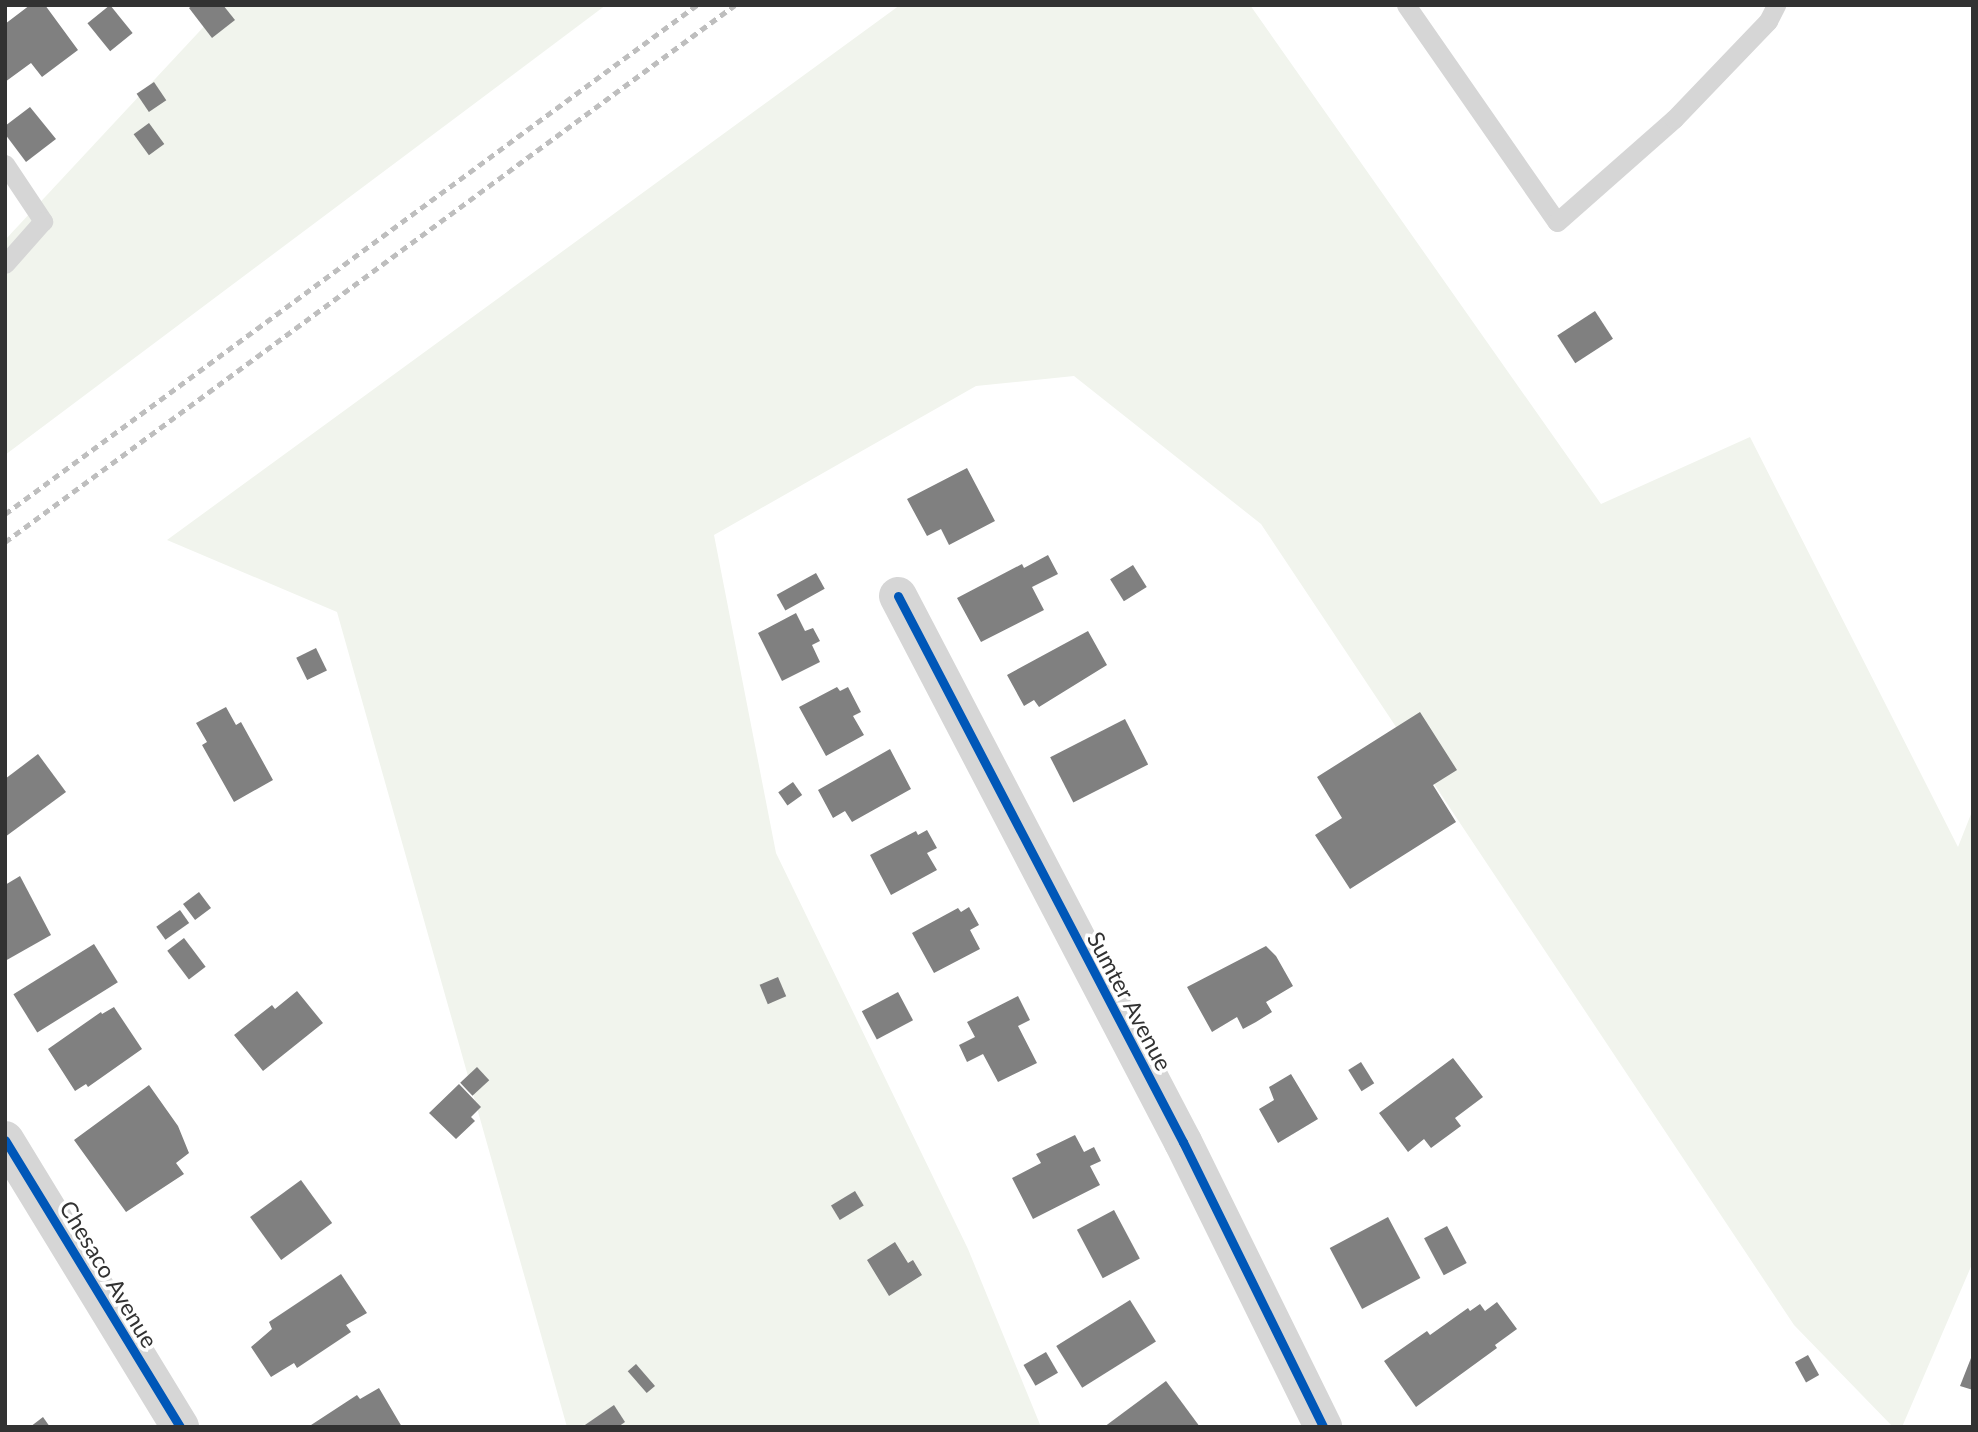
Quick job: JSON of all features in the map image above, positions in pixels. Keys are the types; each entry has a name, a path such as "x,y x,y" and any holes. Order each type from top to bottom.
{"street":[{"name":"Sumter Avenue","path":"898,596 1183,1142 1323,1427"},
{"name":"Chesaco Avenue","path":"5,1140 180,1427"}],"lane":[{"path":"1406,5 1557,222 1674,119 1768,21 1776,5"},
{"path":"5,164 43,221 5,264"}],"shaded area":[{"path":"224,5 606,5 5,455 5,240"},
{"path":"900,5 1250,5 1601,504 1750,437 1958,847 1973,809 1973,1262 1902,1427 1893,1427 1794,1325 1261,524 1074,376 976,386 714,535 776,853 968,1249 1041,1427 567,1427 337,612 167,540"}],"building":[{"path":"30,5 45,5 78,50 42,77 31,63 5,82 5,24"},
{"path":"110,5 133,33 110,51 87,23"},
{"path":"193,5 223,5 235,20 212,38 189,8"},
{"path":"154,82 166,100 149,112 137,94"},
{"path":"30,107 56,139 26,162 5,134 5,126"},
{"path":"149,123 164,144 149,155 134,134"},
{"path":"1595,311 1613,339 1575,363 1557,336"},
{"path":"967,468 995,521 949,545 941,529 927,536 907,499"},
{"path":"1048,555 1058,574 1032,587 1044,610 981,642 957,598 1022,564 1024,568"},
{"path":"1133,565 1147,587 1124,601 1110,579"},
{"path":"816,573 825,589 785,611 777,595"},
{"path":"796,613 805,631 813,628 820,641 812,645 820,662 782,681 758,633"},
{"path":"1088,631 1107,665 1039,707 1034,700 1024,706 1007,675"},
{"path":"316,648 327,670 307,680 296,658"},
{"path":"837,687 840,691 848,687 861,712 853,716 864,735 826,756 799,707"},
{"path":"226,707 236,725 241,722 273,780 234,802 202,745 207,742 196,723"},
{"path":"1420,712 1457,770 1433,785 1456,822 1350,889 1315,835 1342,818 1317,777"},
{"path":"1125,719 1148,764 1073,803 1050,757"},
{"path":"890,749 911,789 852,822 845,811 833,818 818,790"},
{"path":"38,754 66,792 5,837 5,779"},
{"path":"793,782 802,795 787,805 778,792"},
{"path":"927,830 937,848 927,853 937,870 891,895 870,855 916,831 918,835"},
{"path":"20,876 51,935 5,961 5,885"},
{"path":"199,892 211,908 195,920 183,904"},
{"path":"969,907 979,925 970,930 980,949 934,973 912,933 958,908 961,912"},
{"path":"180,910 189,923 165,940 156,927"},
{"path":"184,938 206,967 189,979 167,951"},
{"path":"94,944 118,982 37,1033 13,994"},
{"path":"1266,946 1276,956 1293,986 1266,1002 1272,1012 1256,1022 1243,1029 1237,1017 1212,1032 1187,987"},
{"path":"778,977 786,996 768,1004 760,985"},
{"path":"297,991 323,1023 263,1071 234,1035 272,1005 275,1009"},
{"path":"898,992 913,1020 877,1040 862,1011"},
{"path":"1018,996 1030,1020 1018,1026 1037,1063 998,1082 983,1054 967,1062 959,1045 975,1037 967,1022"},
{"path":"114,1007 142,1049 88,1087 86,1084 75,1091 48,1049 101,1012 102,1014"},
{"path":"1453,1058 1483,1097 1455,1118 1461,1126 1431,1148 1424,1139 1408,1152 1379,1113"},
{"path":"1361,1062 1374,1083 1362,1091 1348,1070"},
{"path":"477,1067 489,1080 472,1096 460,1083"},
{"path":"1291,1074 1318,1119 1278,1143 1259,1109 1274,1100 1269,1087"},
{"path":"459,1084 481,1107 471,1117 475,1121 456,1139 429,1113"},
{"path":"149,1085 178,1126 189,1153 176,1163 184,1174 126,1212 74,1140"},
{"path":"1075,1135 1084,1152 1094,1147 1101,1161 1090,1166 1100,1185 1033,1219 1012,1178 1041,1163 1036,1154"},
{"path":"301,1180 332,1223 281,1260 250,1217"},
{"path":"855,1191 864,1206 840,1220 831,1205"},
{"path":"1114,1210 1140,1259 1103,1278 1077,1230"},
{"path":"1388,1217 1420,1278 1362,1309 1330,1248"},
{"path":"1447,1226 1467,1263 1444,1275 1424,1238"},
{"path":"895,1242 908,1263 913,1260 922,1275 889,1296 867,1260"},
{"path":"341,1274 367,1313 346,1325 351,1332 297,1368 294,1363 271,1377 251,1347 272,1329 269,1322"},
{"path":"1130,1300 1156,1342 1082,1388 1056,1346"},
{"path":"1497,1302 1517,1329 1495,1345 1497,1348 1416,1407 1384,1361 1427,1331 1430,1335 1468,1308 1470,1311 1480,1304 1485,1311"},
{"path":"1046,1352 1058,1373 1035,1386 1023,1365"},
{"path":"1973,1353 1973,1390 1960,1386"},
{"path":"1808,1355 1819,1375 1806,1382 1795,1362"},
{"path":"636,1364 655,1386 647,1393 628,1371"},
{"path":"1166,1381 1200,1427 1104,1427"},
{"path":"379,1388 402,1427 308,1427 357,1395 360,1399"},
{"path":"614,1405 625,1422 618,1427 582,1427"},
{"path":"43,1417 50,1427 30,1427"}],"railway":[{"path":"5,514 697,5"},
{"path":"5,542 735,5"}],"cycle path":[{"path":"898,596 1183,1142 1323,1427"},
{"path":"5,1140 180,1427"}]}
